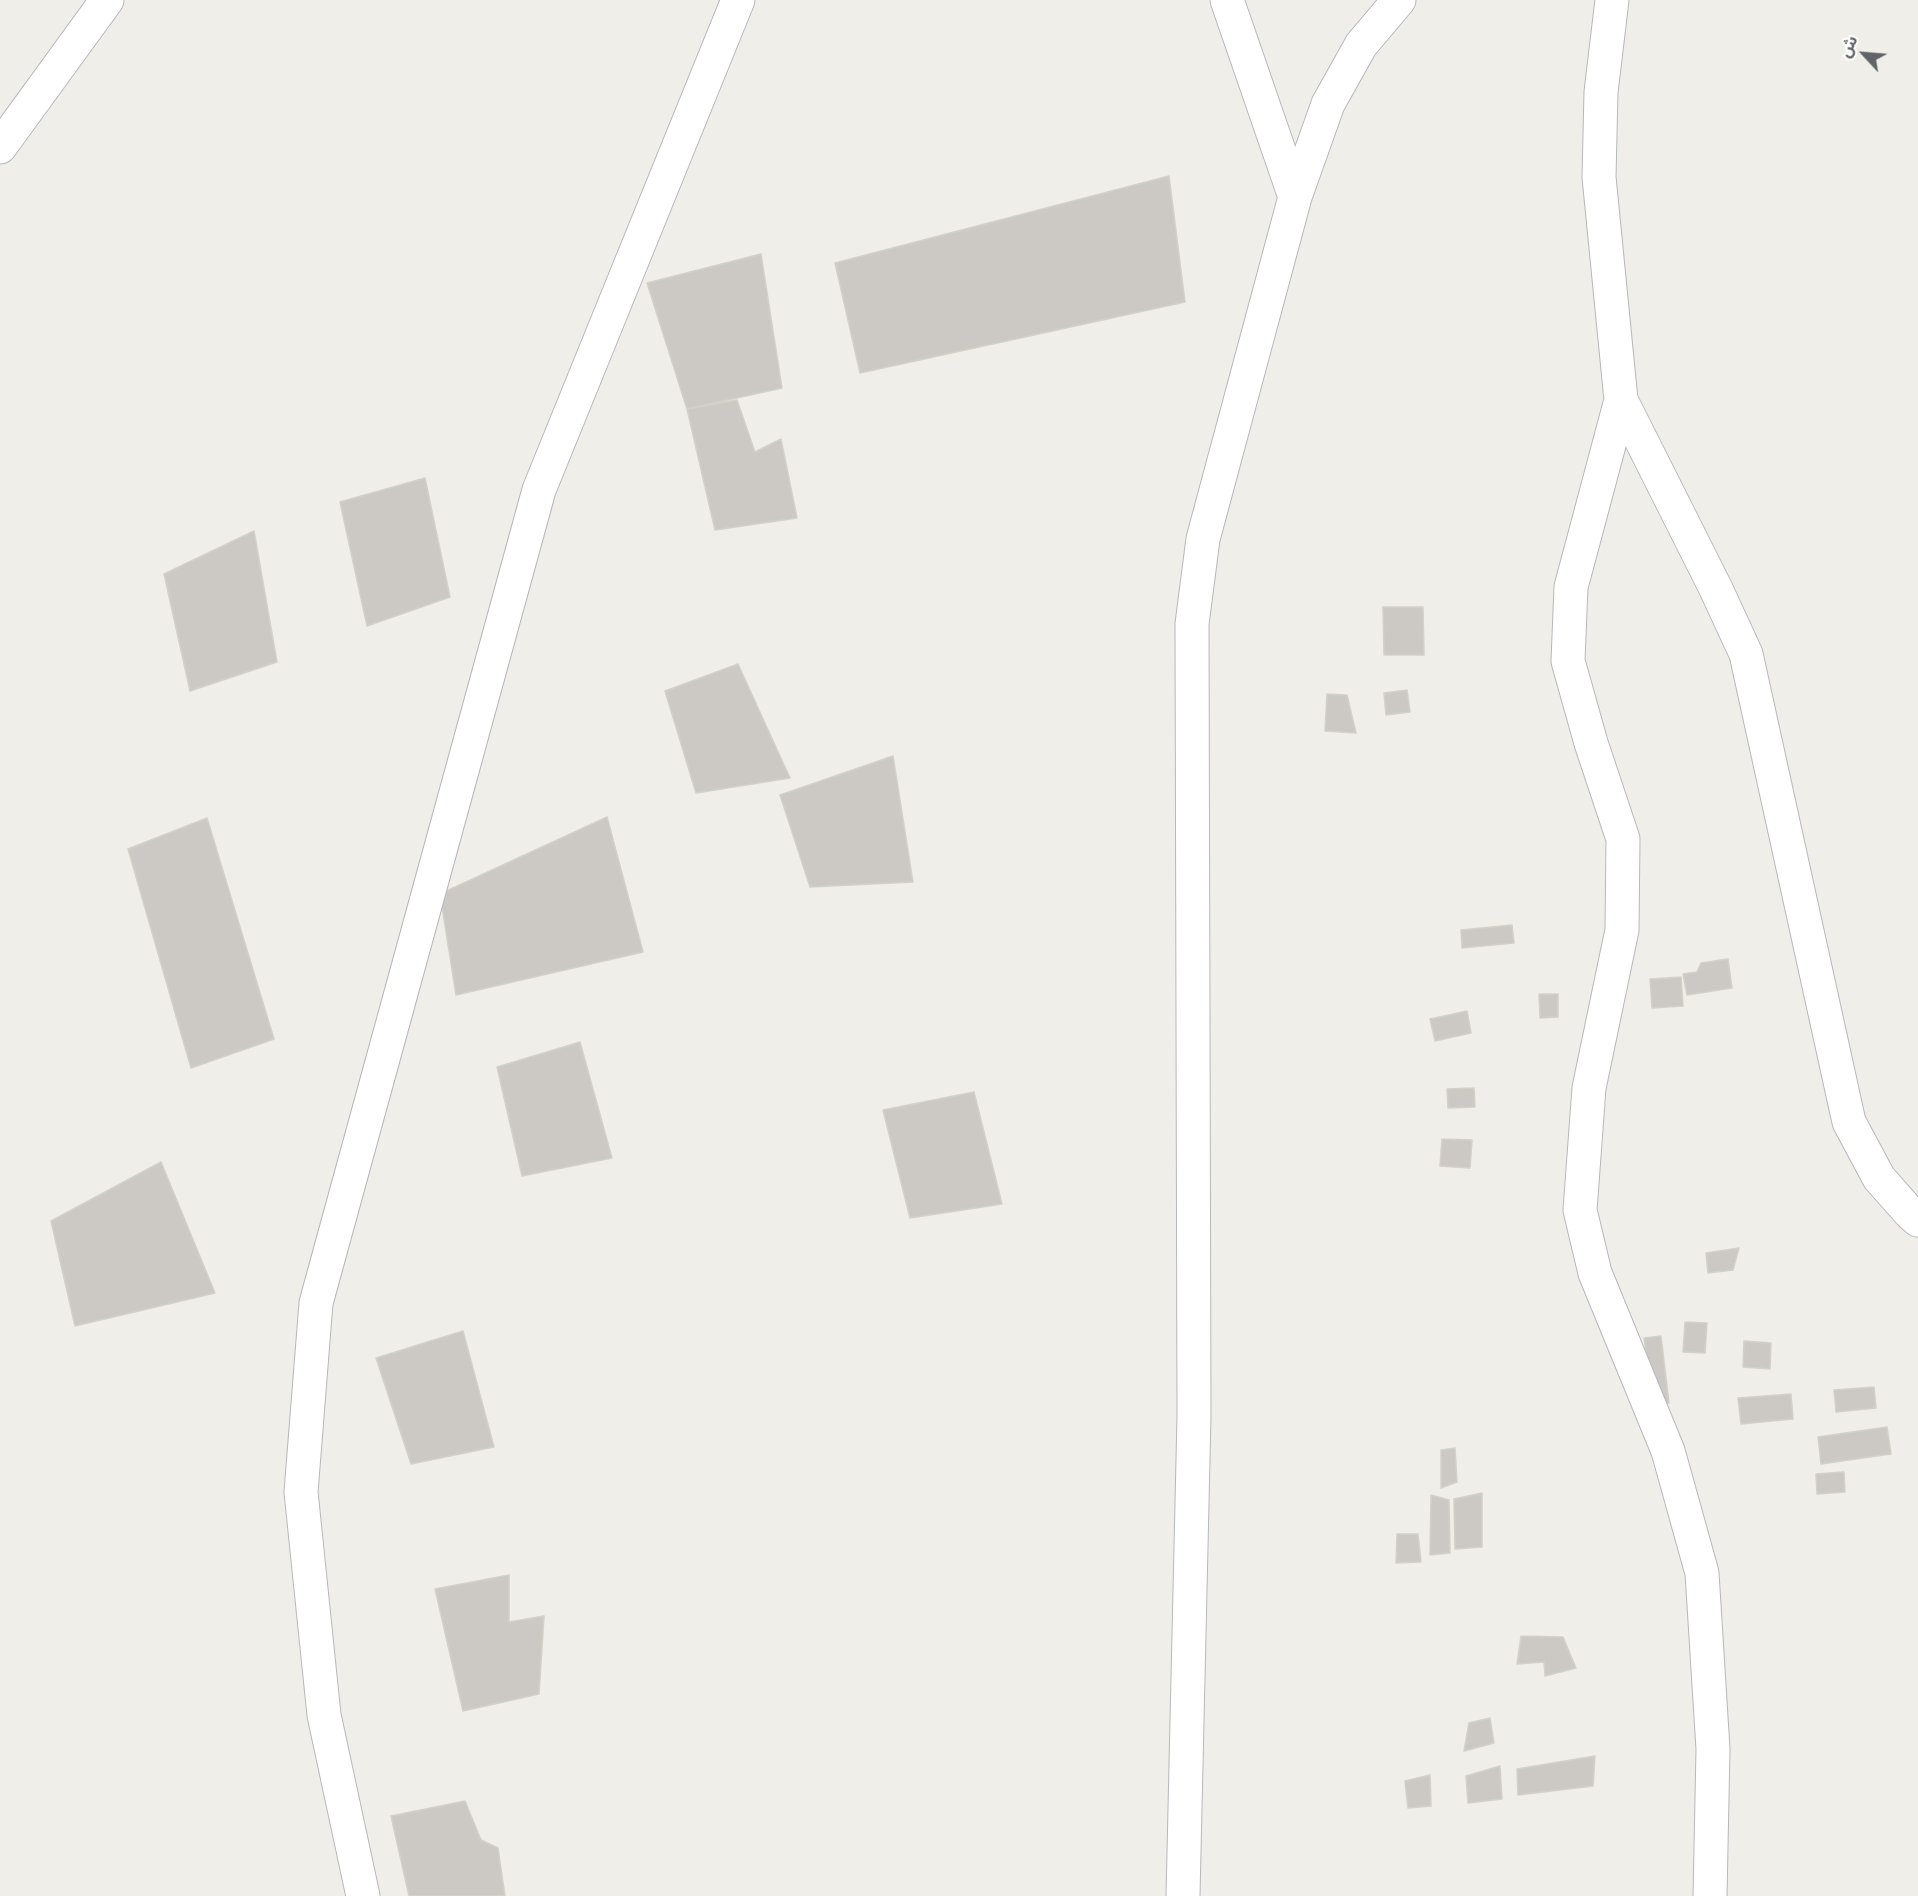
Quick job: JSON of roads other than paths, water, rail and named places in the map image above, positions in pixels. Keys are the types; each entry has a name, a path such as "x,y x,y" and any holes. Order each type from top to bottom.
{"street":[{"path":"0,147 107,0"},
{"path":"363,1896 324,1715 300,1492 316,1303 539,490 738,0"},
{"path":"1227,0 1295,196"},
{"path":"1184,1896 1194,1416 1192,624 1203,539 1295,196 1328,104 1361,45 1399,0"},
{"path":"1612,0 1601,92 1599,177 1621,400 1571,587 1568,661 1591,744 1623,838 1622,930 1589,1088 1580,1210 1595,1272 1668,1451 1702,1573 1713,1749 1710,1896"},
{"path":"1621,400 1746,654 1849,1122 1880,1178 1910,1214 1918,1220"}]}
